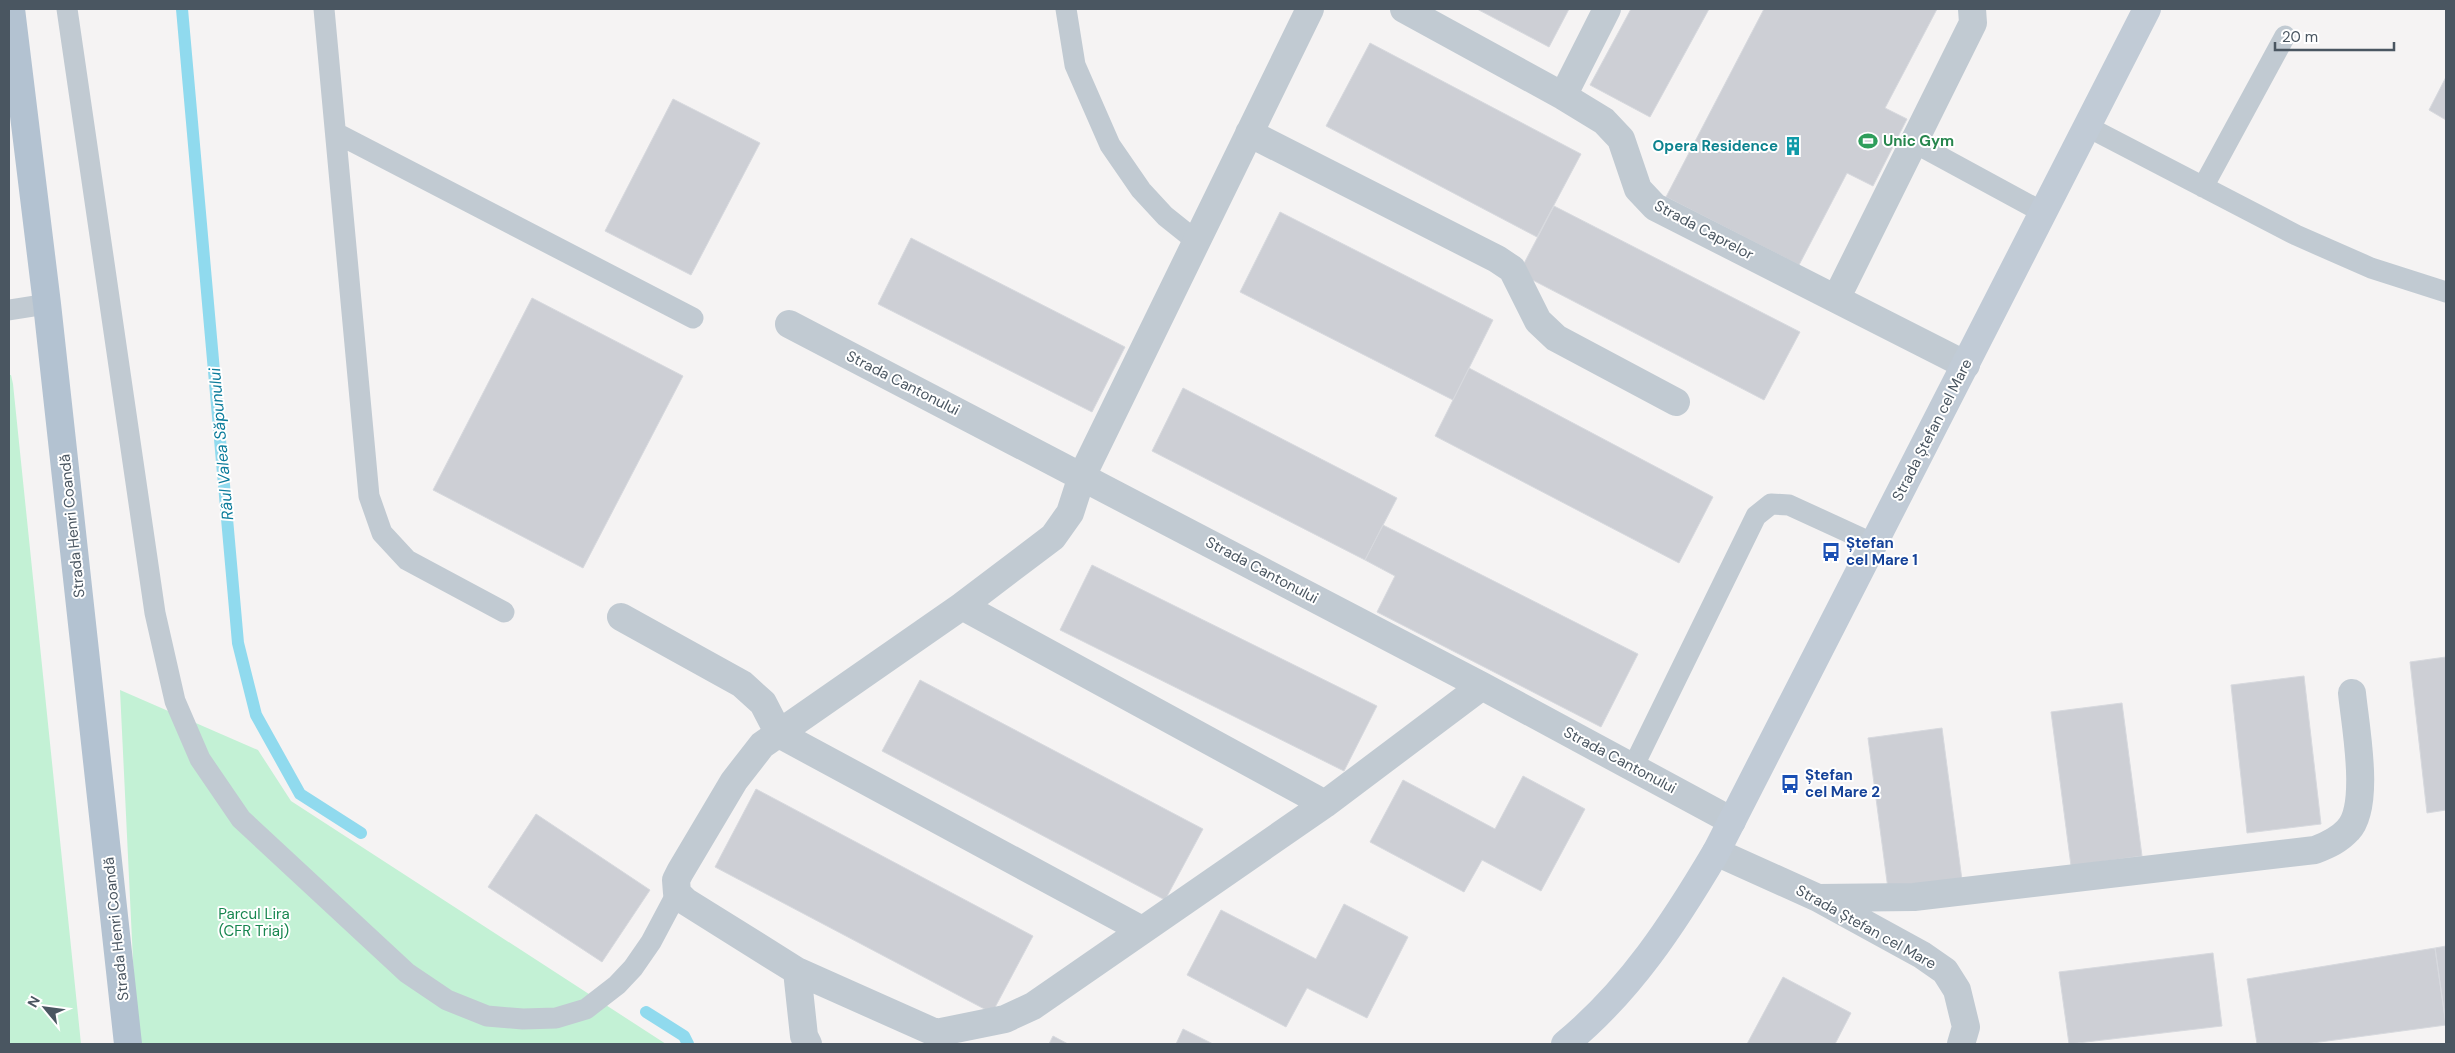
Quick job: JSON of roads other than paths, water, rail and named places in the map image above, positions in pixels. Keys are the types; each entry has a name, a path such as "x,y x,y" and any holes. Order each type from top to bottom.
{"main road":[{"name":"Strada Henri Coandă","path":"11,9 47,304 128,1044"},
{"name":"Strada Ștefan cel Mare","path":"1572,1042 1632,978 1677,918 1716,852 2147,9"}],"street":[{"path":"1310,9 1082,476 1070,513 1054,537 962,606 762,745 734,781 680,872 676,880 677,893 685,901 797,971 936,1038 1005,1019 1033,1006 1326,804 1482,686"},
{"name":"Strada Caprelor","path":"1404,9 1563,96 1604,121 1621,139 1638,189 1656,207 1966,365"},
{"path":"1563,96 1607,9"},
{"path":"1836,299 1973,23 1972,9"},
{"path":"1249,133 1498,259 1512,269 1538,321 1556,338 1676,402"},
{"name":"Strada Cantonului","path":"789,324 1482,686 1732,820"},
{"path":"962,606 1326,804"},
{"path":"621,617 742,684 763,703 779,734 1142,930"},
{"path":"1818,898 1914,897 2315,850 2334,843 2350,829 2357,815 2361,796 2352,693"},
{"name":"Strada Ștefan cel Mare","path":"1716,852 1818,898 1922,955 1944,971 1957,990 1966,1026 1961,1044"},
{"path":"797,971 802,1028 808,1044"}],"lane":[{"path":"67,9 155,613 175,701 200,759 241,818 371,942 407,973 447,1000 487,1016 522,1019 556,1018 586,1009 617,985 633,968 651,942 677,893"},
{"path":"324,9 369,496 382,533 407,560 504,612"},
{"path":"1066,9 1075,65 1110,145 1141,190 1165,216 1196,240"},
{"path":"2203,187 2285,36"},
{"path":"2088,127 2296,235 2371,268 2446,292"},
{"path":"336,133 693,318"},
{"path":"1915,143 2044,213"},
{"path":"9,310 47,304"},
{"path":"1633,767 1756,516 1771,504 1789,505 1874,544"}],"waterway":[{"name":"Râul Valea Săpunului","path":"182,9 238,643 256,715 300,794 361,833"},
{"name":"Râul Valea Săpunului","path":"646,1012 684,1036 688,1044"}],"place":[{"name":"Unic Gym","path":"1868,141"},
{"name":"Opera Residence","path":"1793,146"},
{"name":"Ștefan cel Mare 1","path":"1831,552"},
{"name":"Ștefan cel Mare 2","path":"1790,784"}],"park label":[{"name":"Parcul Lira (CFR Triaj)","path":"254,922"}]}
